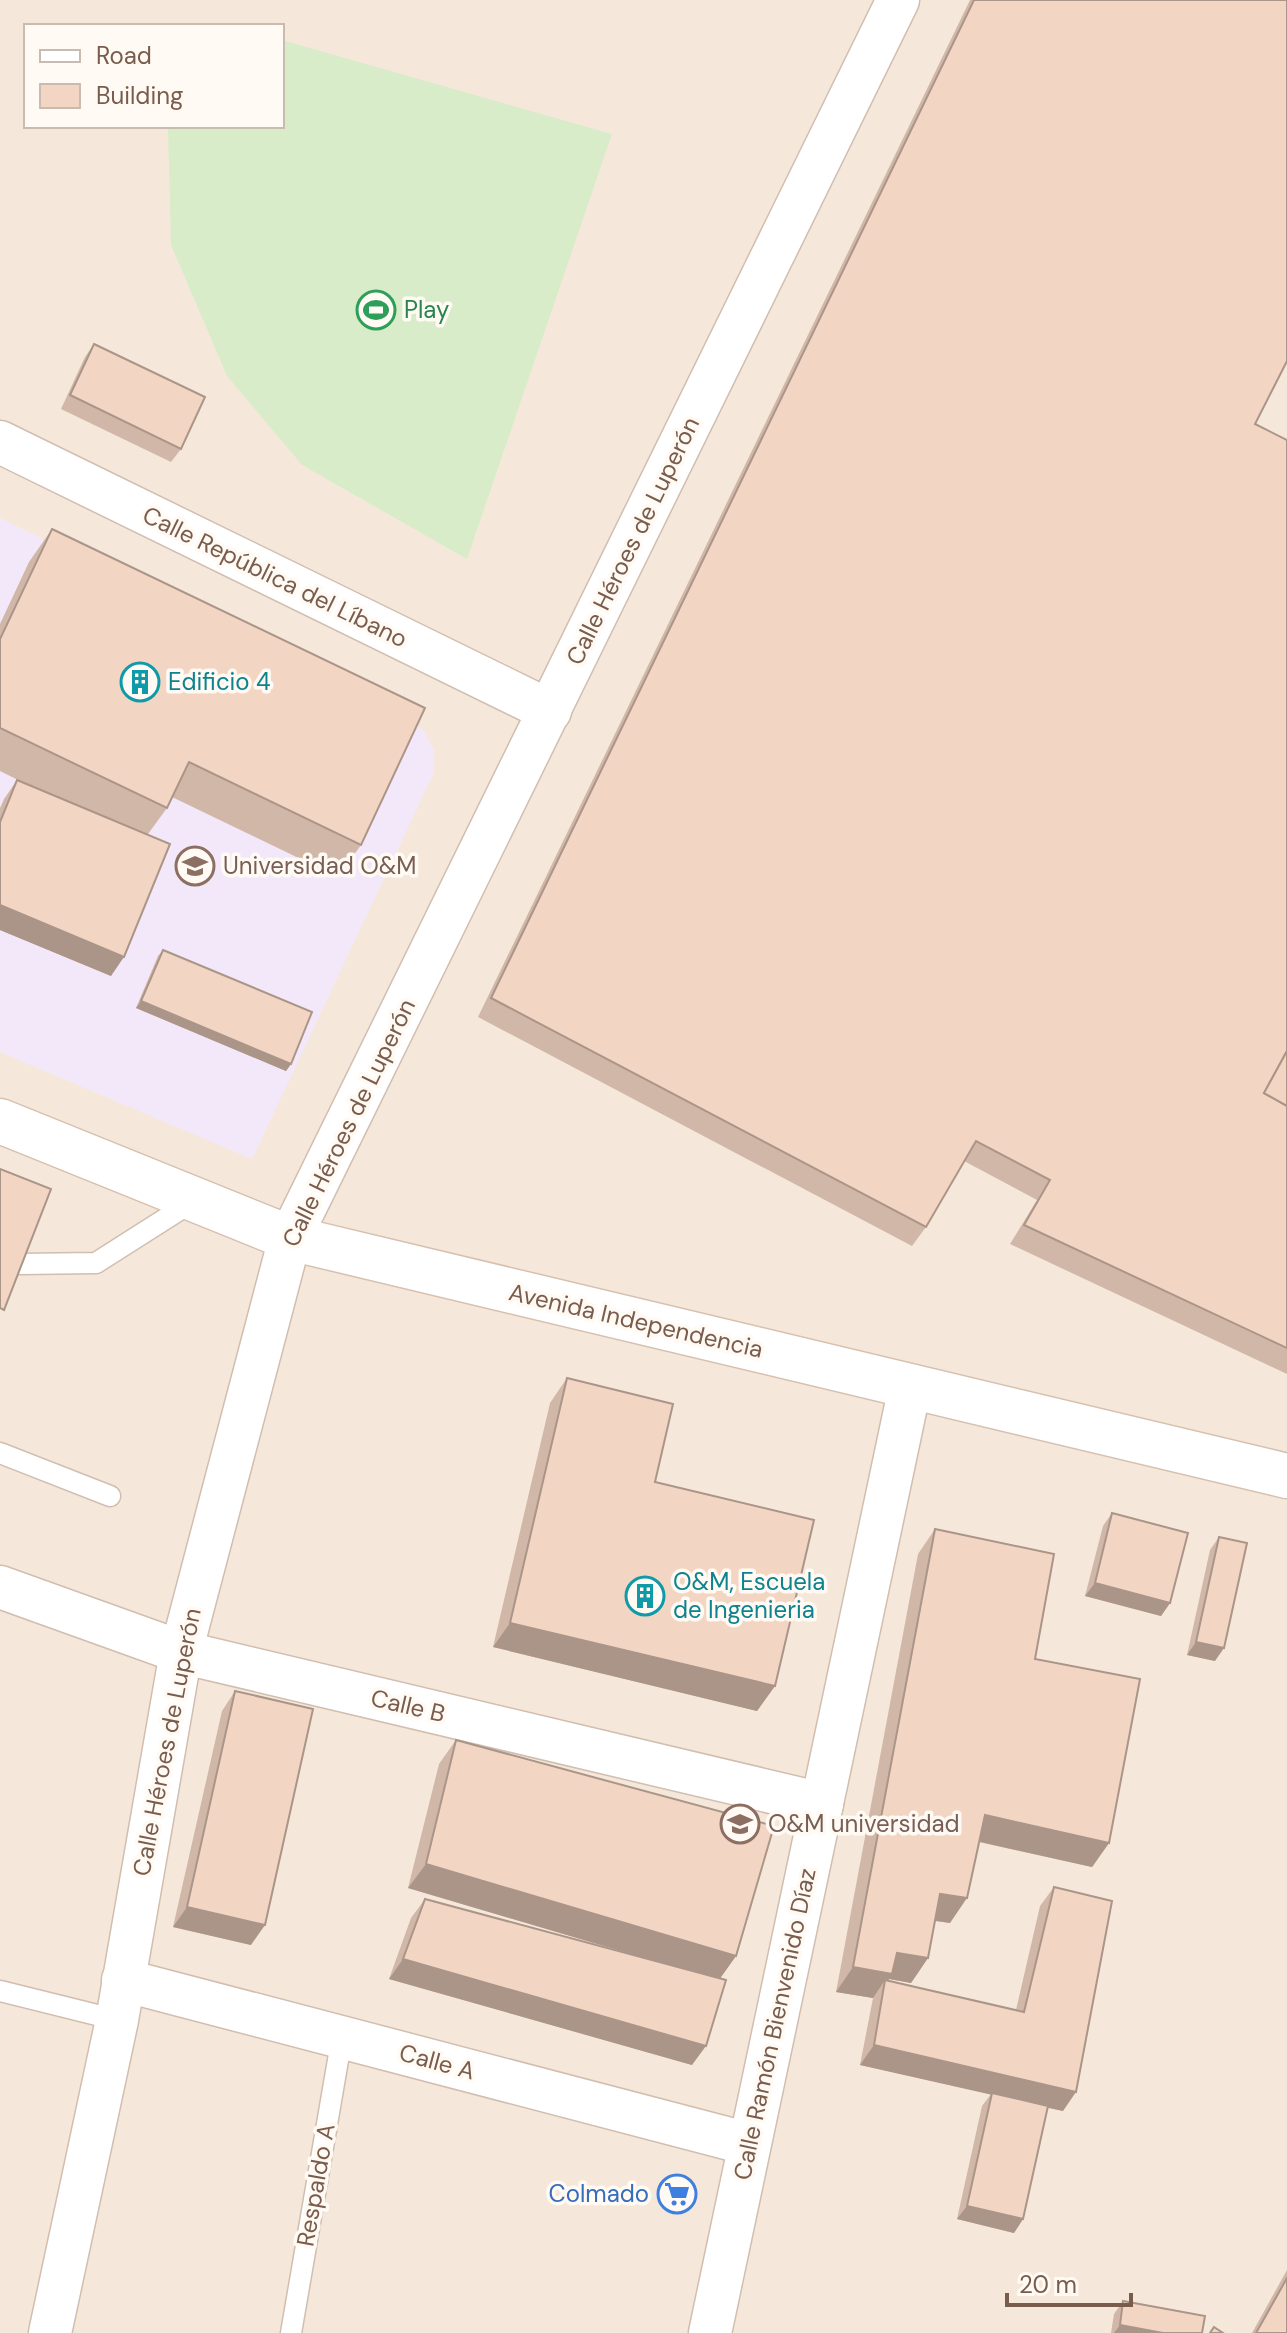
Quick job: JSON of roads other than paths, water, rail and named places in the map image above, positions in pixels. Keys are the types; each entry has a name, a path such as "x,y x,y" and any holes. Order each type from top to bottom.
{"main road":[{"name":"Avenida Independencia","path":"0,1121 290,1238 1287,1476"}],"street":[{"name":"Calle Héroes de Luperón","path":"50,2333 120,2000 181,1652 290,1238 898,0"},
{"name":"Calle República del Líbano","path":"0,442 550,711"},
{"name":"Calle Ramón Bienvenido Díaz","path":"710,2333 910,1387"},
{"name":"Calle B","path":"0,1587 181,1652 822,1804"},
{"name":"Calle A","path":"120,2000 342,2037 749,2144"}],"lane":[{"path":"20,1264 96,1263 195,1200"},
{"path":"0,1453 110,1496"},
{"path":"0,1991 120,2000"},
{"name":"Respaldo A","path":"291,2333 342,2037"}],"place":[{"name":"Play","path":"376,310"},
{"name":"Edificio 4","path":"140,682"},
{"name":"Universidad O&M","path":"195,866"},
{"name":"O&M, Escuela de Ingenieria","path":"645,1596"},
{"name":"O&M universidad","path":"740,1824"},
{"name":"Colmado","path":"677,2194"}]}
